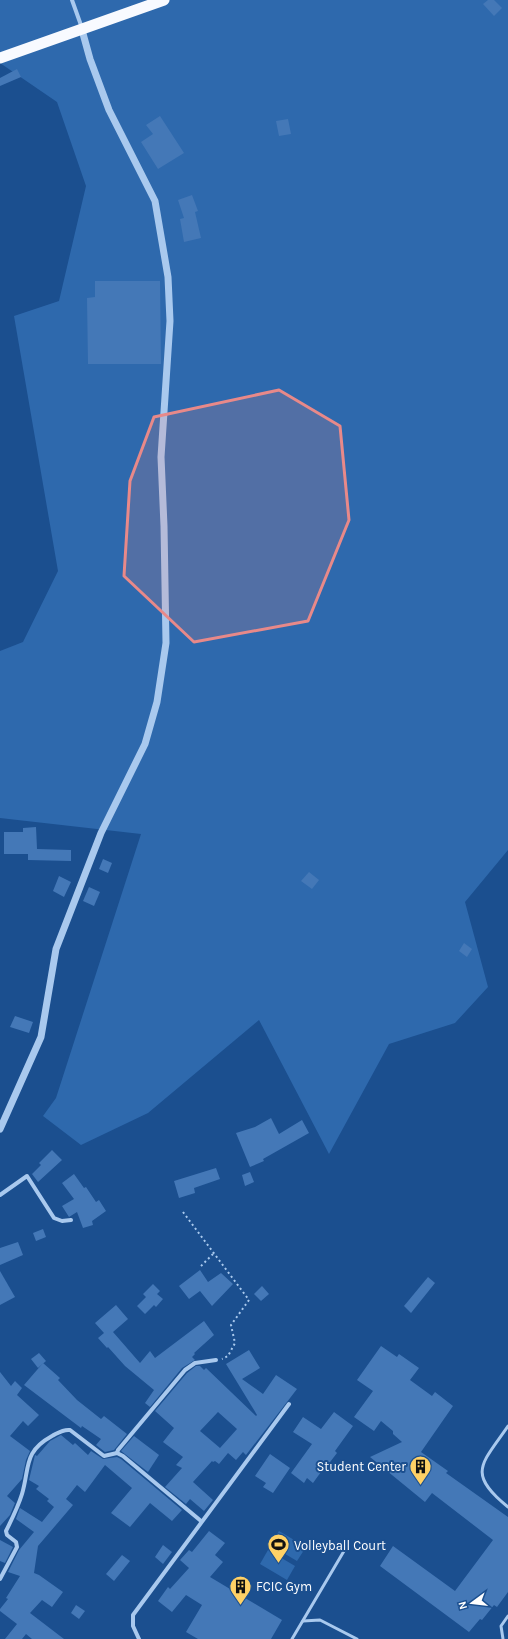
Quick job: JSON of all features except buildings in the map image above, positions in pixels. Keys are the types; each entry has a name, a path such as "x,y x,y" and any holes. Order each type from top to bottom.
{"highway":[{"path":"0,58 164,0"}],"street":[{"path":"0,1129 41,1037 56,949 101,833 145,744 157,702 166,643 161,457 170,321 168,277 155,201 109,110 90,59 72,0"},
{"path":"0,1195 27,1176 54,1218 62,1221 70,1220"},
{"path":"117,1454 118,1450 185,1370 196,1363 216,1360"},
{"path":"139,1639 133,1626 133,1615 289,1404"},
{"path":"0,1579 17,1547 16,1542 7,1535 6,1531 23,1492 29,1459 38,1446 59,1432 68,1430 104,1456 117,1454 123,1456 201,1522"}],"lane":[{"path":"508,1426 487,1457 481,1471 483,1479 488,1486 508,1507"},
{"path":"292,1639 344,1551"},
{"path":"503,1639 501,1626 508,1616"},
{"path":"303,1621 320,1620 357,1639"}],"path":[{"path":"183,1212 249,1300 231,1325 235,1343 228,1356 216,1360"},
{"path":"201,1266 214,1253"}],"highlighted area":[{"path":"279,390 340,426 349,520 308,621 194,642 124,576 130,481 154,417"}],"shaded area":[{"path":"0,0 508,0 508,850 465,902 488,987 455,1023 389,1044 329,1154 259,1020 148,1113 81,1145 43,1116 56,1098 141,834 0,818 0,651 23,642 58,571 14,316 59,301 86,186 57,102 0,63"},
{"name":"Volleyball Court","path":"279,1531 306,1547 297,1561 270,1545"},
{"name":"Volleyball Court","path":"268,1550 295,1566 287,1580 260,1564"}],"place":[{"name":"Student Center","path":"421,1486"},
{"name":"Volleyball Court","path":"278,1564"},
{"name":"FCIC Gym","path":"241,1606"}]}
